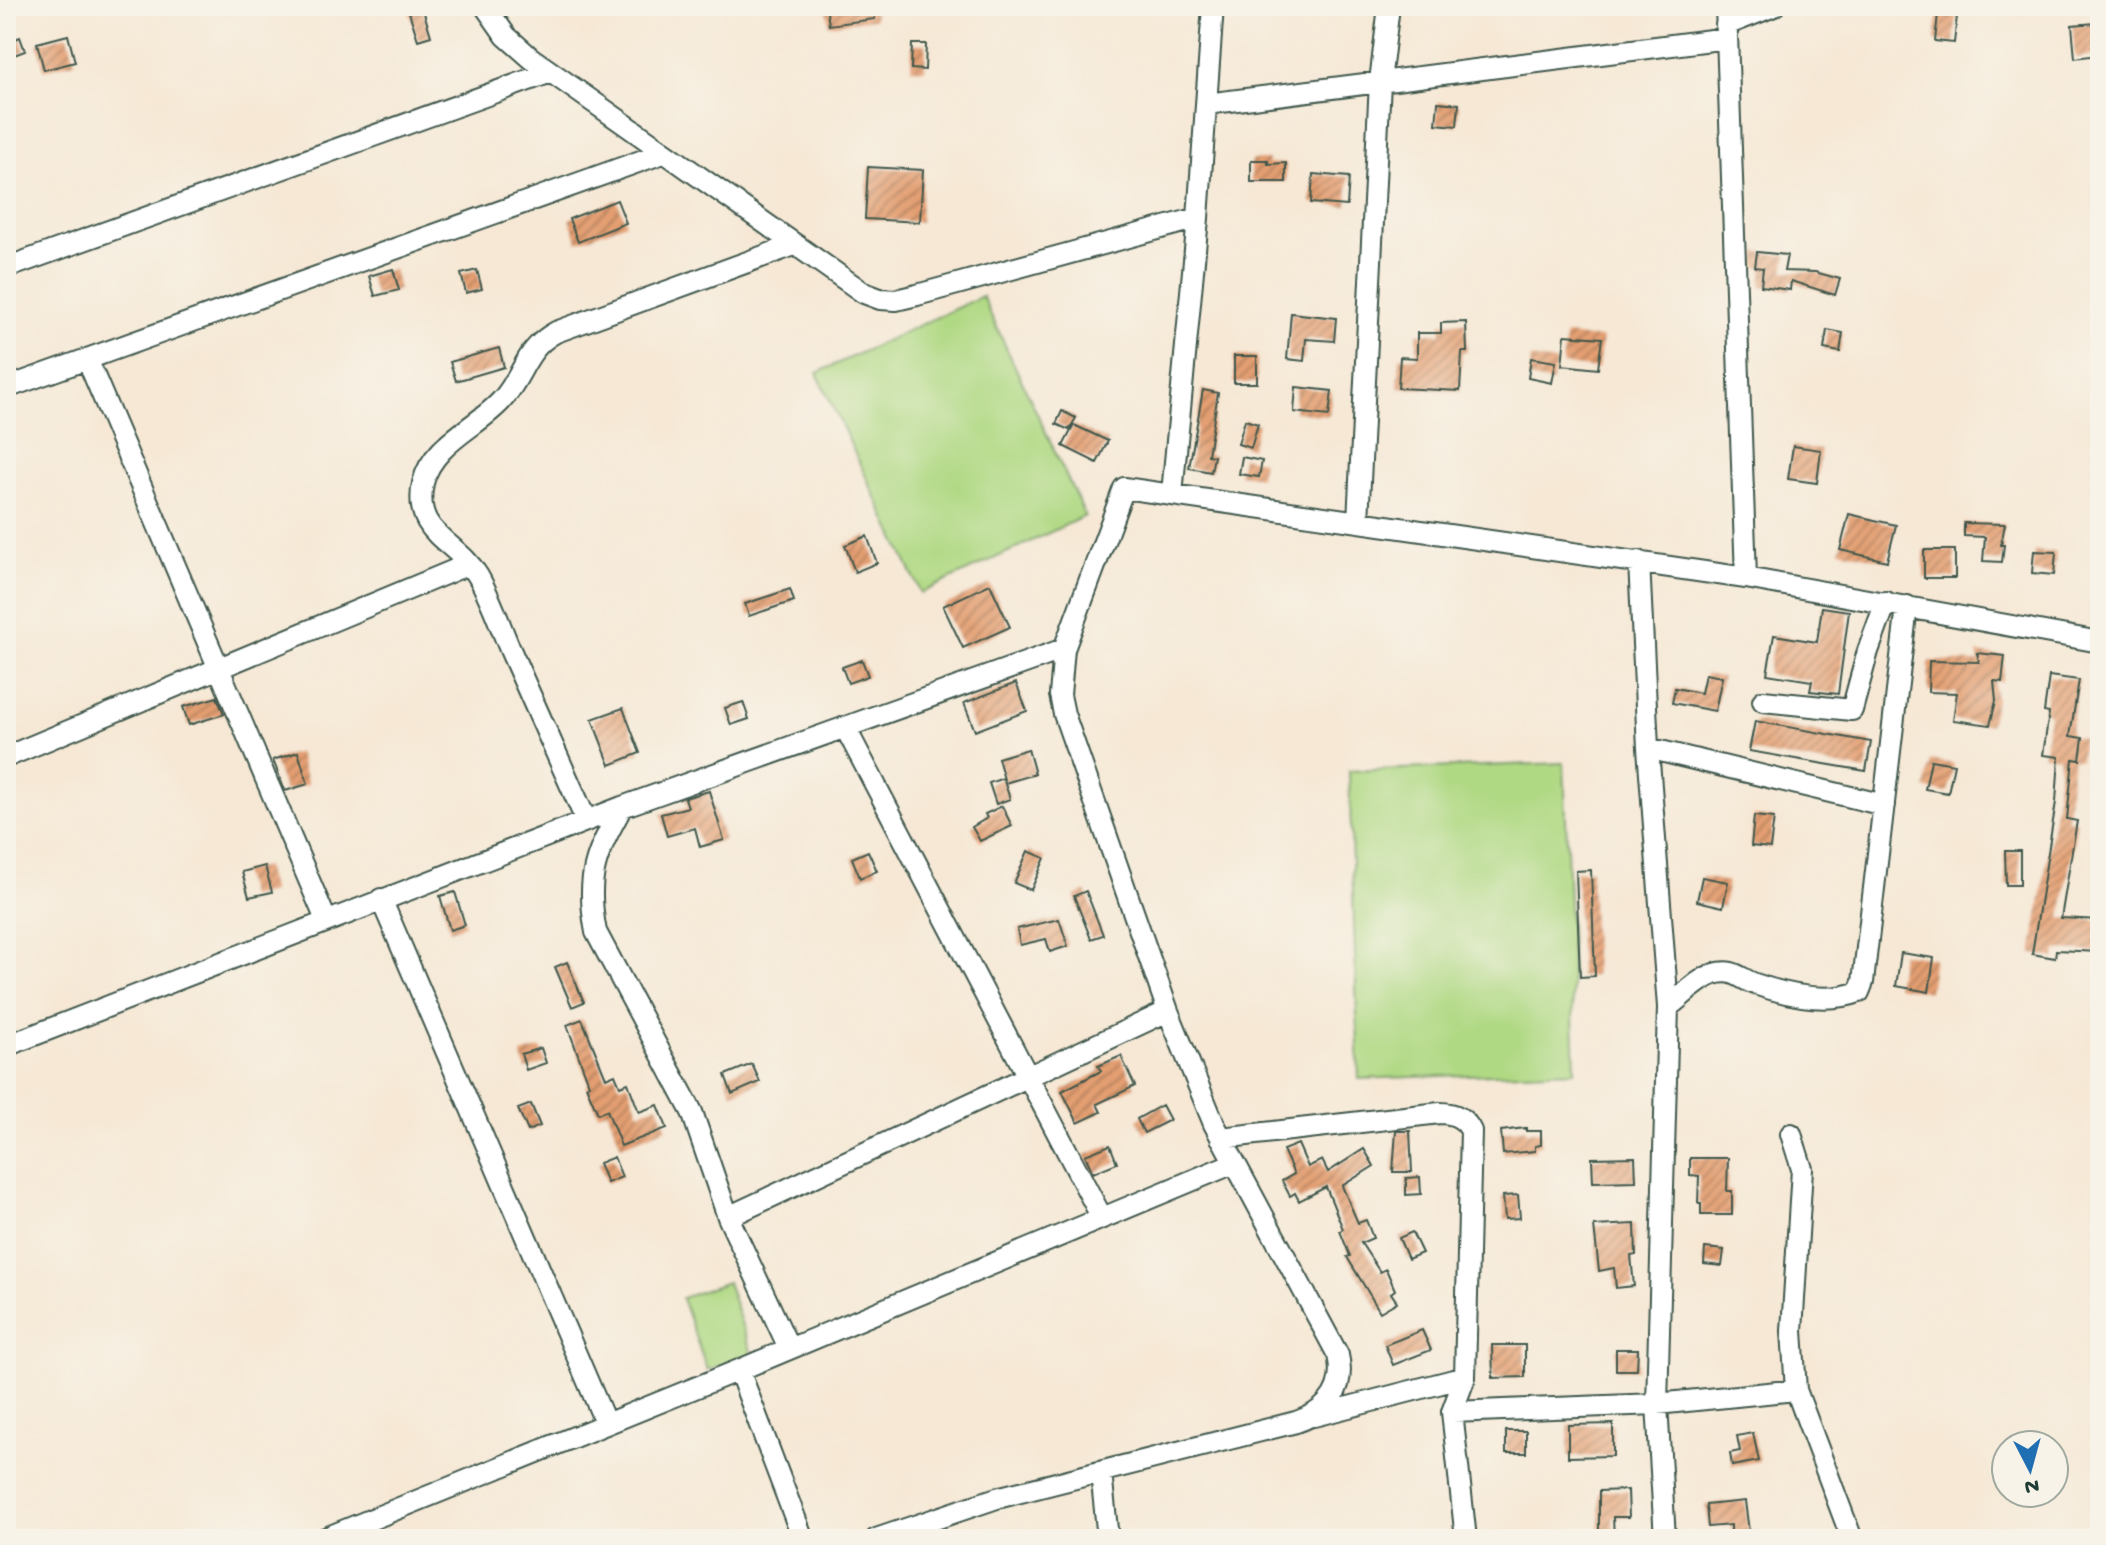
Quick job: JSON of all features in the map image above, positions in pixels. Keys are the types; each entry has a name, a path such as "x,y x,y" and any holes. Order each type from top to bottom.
{"street":[{"path":"485,6 506,36 551,72 794,245 864,293 880,299 896,300 1198,218"},
{"path":"1172,494 1198,218 1213,6"},
{"path":"1358,521 1380,82 1389,6"},
{"path":"1206,104 1380,82 1726,23 1774,6"},
{"path":"1726,23 1746,578"},
{"path":"6,268 551,72"},
{"path":"6,388 663,153"},
{"path":"586,820 478,576 428,524 421,499 426,473 444,447 488,414 512,389 530,353 542,339 794,245"},
{"path":"87,359 326,920"},
{"path":"1310,1417 1340,1385 1338,1355 1221,1138 1168,1011 1060,695 1064,649 1124,488 1639,561 2100,642"},
{"path":"1639,561 1648,748 1668,1007 1657,1404 1665,1539"},
{"path":"6,757 469,564"},
{"path":"1763,701 1852,710 1868,651 1886,602"},
{"path":"1668,1007 1710,975 1724,972 1738,974 1751,983 1797,996 1843,998 1859,992 1863,982 1907,606"},
{"path":"6,1046 586,820 1064,649"},
{"path":"845,727 1102,1218"},
{"path":"1648,748 1884,805"},
{"path":"622,807 601,845 592,875 590,904 596,932 692,1112 728,1217 789,1348"},
{"path":"381,899 606,1424"},
{"path":"728,1217 1168,1011"},
{"path":"1221,1138 1440,1113 1450,1113 1464,1121 1471,1131 1465,1377 1452,1412 1466,1539"},
{"path":"1791,1134 1802,1169 1792,1331 1796,1390 1852,1539"},
{"path":"323,1539 739,1370 1234,1163"},
{"path":"739,1370 803,1539"},
{"path":"876,1539 997,1498 1214,1445 1465,1377"},
{"path":"1452,1412 1657,1404 1796,1390"},
{"path":"1101,1472 1108,1539"}],"green space":[{"path":"982,296 1085,516 921,593 817,373"},
{"path":"1564,763 1575,1071 1359,1079 1349,771"},
{"path":"727,1282 752,1354 707,1370 682,1298"}],"building":[{"path":"407,6 422,6 431,36 418,40"},
{"path":"826,6 874,6 875,19 829,25"},
{"path":"1938,14 1957,16 1954,43 1935,41"},
{"path":"2096,23 2099,55 2075,58 2072,25"},
{"path":"68,35 75,62 44,70 37,43"},
{"path":"20,37 25,51 6,58 6,43"},
{"path":"912,44 926,44 925,70 911,69"},
{"path":"1438,102 1459,104 1457,126 1436,124"},
{"path":"1251,160 1268,160 1268,164 1286,163 1286,182 1251,182"},
{"path":"868,167 923,170 920,222 865,219"},
{"path":"1313,174 1349,177 1347,206 1311,203"},
{"path":"617,200 626,223 578,242 569,219"},
{"path":"1757,252 1787,255 1784,271 1815,272 1840,279 1835,295 1791,281 1790,290 1761,286 1763,268 1755,267"},
{"path":"393,269 399,290 375,296 369,276"},
{"path":"477,270 482,289 466,293 461,274"},
{"path":"1291,313 1336,318 1334,341 1306,339 1304,361 1287,359"},
{"path":"1466,322 1467,352 1462,352 1460,391 1398,388 1400,357 1417,358 1417,333 1441,333 1441,323"},
{"path":"1827,330 1843,333 1840,352 1824,349"},
{"path":"1565,335 1602,338 1598,369 1562,365"},
{"path":"499,348 504,367 456,381 450,362"},
{"path":"1234,356 1257,356 1257,383 1234,383"},
{"path":"1531,358 1556,362 1552,383 1528,378"},
{"path":"1296,387 1332,391 1329,416 1294,412"},
{"path":"1203,390 1218,393 1208,455 1214,456 1211,472 1189,468"},
{"path":"1062,411 1076,418 1069,430 1056,424"},
{"path":"1245,420 1258,424 1251,448 1238,444"},
{"path":"1074,425 1108,441 1097,463 1063,446"},
{"path":"1793,446 1821,450 1817,483 1788,479"},
{"path":"1242,457 1262,461 1259,477 1239,474"},
{"path":"1849,514 1896,525 1887,561 1840,550"},
{"path":"1964,523 2005,524 2002,562 1983,561 1985,537 1964,536"},
{"path":"867,536 877,563 855,572 845,545"},
{"path":"1924,550 1955,550 1955,578 1924,578"},
{"path":"2034,551 2056,552 2054,575 2032,573"},
{"path":"990,584 1010,627 963,648 943,606"},
{"path":"790,589 794,601 749,616 745,604"},
{"path":"1822,607 1849,611 1838,694 1810,691 1812,681 1767,674 1774,635 1817,642"},
{"path":"1977,653 2005,656 2002,682 1994,681 1996,701 1990,725 1953,720 1957,693 1928,692 1929,661 1979,662"},
{"path":"862,660 868,676 848,683 842,667"},
{"path":"1705,674 1722,677 1715,711 1672,703 1675,688 1701,693"},
{"path":"2049,676 2079,680 2070,736 2083,738 2080,760 2073,759 2067,819 2077,821 2061,918 2100,920 2100,952 2056,950 2055,958 2032,954 2056,802 2059,757 2043,755 2049,713 2044,712"},
{"path":"1016,683 1027,711 975,731 964,703"},
{"path":"217,697 224,714 189,725 183,707"},
{"path":"743,702 749,719 731,725 725,708"},
{"path":"623,708 640,753 610,765 592,719"},
{"path":"1755,721 1871,742 1866,771 1749,751"},
{"path":"1028,749 1035,774 1005,783 998,758"},
{"path":"298,752 308,784 285,791 273,760"},
{"path":"1931,760 1954,764 1948,793 1925,789"},
{"path":"1003,778 1010,799 996,804 989,783"},
{"path":"709,791 724,840 700,847 695,828 667,836 661,814 688,807 685,798"},
{"path":"1002,806 1012,826 980,841 972,827 987,818 985,814"},
{"path":"1754,816 1774,818 1770,848 1751,846"},
{"path":"868,851 877,871 860,878 852,858"},
{"path":"1028,851 1045,858 1031,890 1014,883"},
{"path":"2005,851 2020,851 2020,885 2006,885"},
{"path":"265,866 272,892 249,897 242,872"},
{"path":"1591,870 1595,976 1580,977 1576,871"},
{"path":"1702,877 1728,882 1723,907 1697,901"},
{"path":"1086,891 1103,935 1091,939 1074,896"},
{"path":"455,892 465,925 450,930 440,896"},
{"path":"1059,919 1068,946 1050,952 1046,939 1020,945 1017,929"},
{"path":"1901,953 1934,958 1929,992 1896,986"},
{"path":"567,962 584,1002 572,1007 555,967"},
{"path":"582,1019 606,1078 615,1074 620,1086 628,1083 639,1112 658,1105 667,1128 621,1146 607,1110 598,1114 567,1025"},
{"path":"541,1048 546,1063 526,1070 521,1054"},
{"path":"1121,1056 1135,1086 1097,1104 1101,1112 1078,1123 1062,1091 1101,1071 1098,1066"},
{"path":"752,1064 760,1082 732,1094 725,1075"},
{"path":"531,1104 540,1126 528,1131 518,1109"},
{"path":"1162,1105 1170,1120 1144,1133 1137,1119"},
{"path":"1526,1128 1526,1131 1541,1131 1541,1145 1535,1146 1535,1151 1503,1154 1501,1131"},
{"path":"1396,1131 1410,1131 1412,1172 1393,1172"},
{"path":"1298,1144 1308,1167 1322,1160 1328,1172 1364,1149 1374,1166 1342,1186 1358,1223 1366,1220 1373,1238 1361,1243 1380,1272 1386,1269 1395,1290 1391,1293 1397,1302 1380,1312 1347,1257 1350,1256 1340,1231 1343,1229 1326,1187 1299,1201 1295,1193 1290,1196 1282,1181 1294,1174 1283,1150"},
{"path":"1110,1145 1117,1163 1093,1173 1085,1155"},
{"path":"614,1157 622,1177 607,1183 599,1163"},
{"path":"1635,1157 1636,1181 1593,1182 1592,1158"},
{"path":"1690,1158 1728,1158 1727,1191 1732,1191 1732,1215 1701,1215 1699,1176 1690,1175"},
{"path":"1420,1177 1421,1194 1406,1195 1406,1178"},
{"path":"1518,1195 1520,1218 1505,1219 1503,1196"},
{"path":"1635,1224 1636,1255 1631,1256 1634,1286 1616,1288 1614,1268 1599,1271 1594,1226"},
{"path":"1412,1232 1422,1253 1408,1259 1399,1238"},
{"path":"1705,1248 1724,1250 1722,1266 1704,1264"},
{"path":"1422,1330 1431,1350 1393,1365 1385,1345"},
{"path":"1492,1345 1525,1345 1525,1377 1493,1378"},
{"path":"1616,1349 1638,1349 1637,1370 1616,1370"},
{"path":"1613,1424 1613,1456 1568,1457 1568,1425"},
{"path":"1506,1431 1526,1431 1526,1453 1506,1453"},
{"path":"1753,1433 1759,1461 1732,1466 1730,1453 1740,1451 1737,1436"},
{"path":"1628,1490 1629,1517 1613,1517 1614,1539 1599,1539 1599,1491"},
{"path":"1745,1501 1750,1539 1731,1539 1731,1525 1708,1527 1706,1505"}]}
